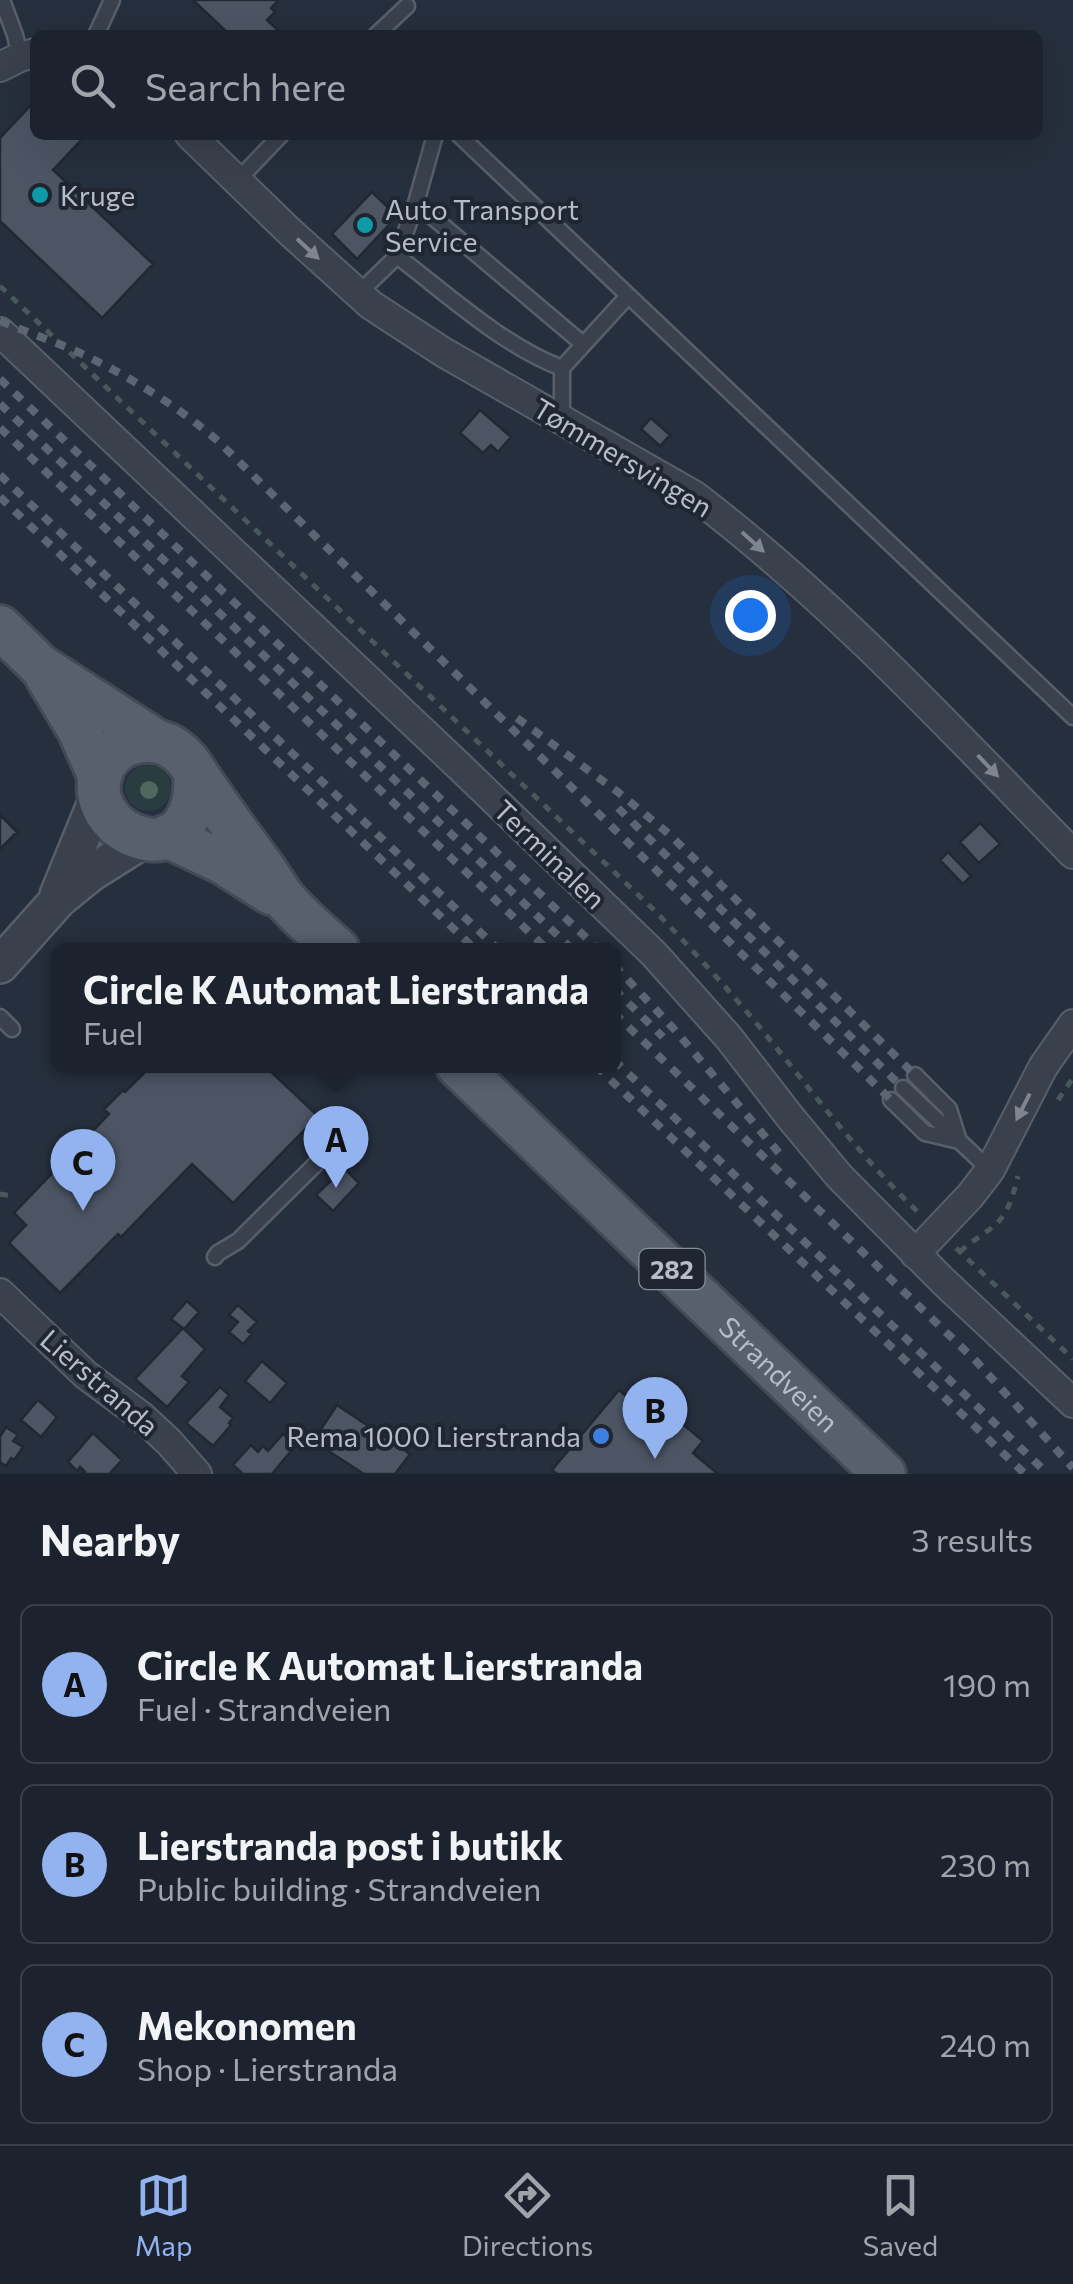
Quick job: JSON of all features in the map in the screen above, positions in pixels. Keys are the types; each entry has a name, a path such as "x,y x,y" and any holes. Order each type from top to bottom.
{"main road":[{"path":"0,627 40,666 186,758 286,901 331,943"},
{"path":"40,666 79,730 100,786 106,815 117,826 129,835 156,838 222,862 286,901"},
{"path":"100,786 104,765 120,748 156,740"},
{"path":"156,838 180,828 190,815 197,788 194,770"},
{"name":"Strandveien","path":"465,1073 884,1474"}],"street":[{"name":"Tømmersvingen","path":"195,140 358,294 428,343 695,496 733,524 893,669 1073,854"},
{"name":"Terminalen","path":"0,332 654,954 730,1038 839,1176 1073,1402"},
{"path":"51,906 100,786"},
{"path":"0,966 51,906 91,872 156,838"},
{"path":"916,1254 990,1170 1043,1067 1073,1024"},
{"name":"Lierstranda","path":"0,1293 86,1375 141,1416 197,1474"}],"lane":[{"path":"2,0 15,35 18,59"},
{"path":"98,30 112,0"},
{"path":"381,30 406,6"},
{"path":"238,181 276,140"},
{"path":"358,294 397,256 434,140"},
{"path":"464,140 1073,717"},
{"path":"416,203 582,344"},
{"path":"397,256 510,342 534,358 562,368"},
{"path":"562,418 562,368 628,296"},
{"path":"0,1018 12,1029"},
{"path":"915,1075 949,1109 959,1140"},
{"path":"903,1088 990,1170"},
{"path":"891,1100 925,1133 959,1140"},
{"path":"214,1258 238,1240 334,1147"}],"path":[{"path":"0,1194 14,1196"}],"shaded area":[{"path":"148,765 164,772 171,788 164,804 148,811 132,804 125,788 132,772"}],"building":[{"path":"193,0 279,0 267,20 278,30 225,30"},
{"name":"Kruge","path":"30,106 30,140 81,140 53,170 153,264 102,318 0,221 0,138"},
{"name":"Auto Transport Service","path":"372,192 397,216 357,259 332,234"},
{"path":"480,410 511,437 498,452 491,445 483,453 460,433"},
{"path":"651,418 670,435 660,446 641,429"},
{"path":"0,815 17,832 0,849"},
{"path":"980,823 1000,844 979,863 960,842"},
{"path":"948,852 971,876 963,884 940,860"},
{"path":"144,1073 272,1073 318,1116 233,1203 192,1164 60,1293 9,1243 26,1225 14,1213 109,1114 104,1109"},
{"path":"344,1168 359,1183 333,1211 316,1195"},
{"path":"187,1301 199,1312 184,1329 171,1319"},
{"path":"238,1305 257,1322 243,1344 229,1332 238,1322 229,1315"},
{"path":"183,1328 205,1349 182,1376 189,1382 167,1407 135,1379"},
{"path":"262,1361 287,1383 270,1403 245,1381"},
{"path":"220,1387 229,1395 220,1407 233,1418 213,1446 186,1423"},
{"path":"619,1390 633,1402 642,1390 703,1441 693,1453 718,1474 557,1474 552,1470"},
{"path":"38,1400 57,1417 41,1437 21,1420"},
{"path":"337,1405 410,1454 395,1474 364,1474 313,1441"},
{"path":"6,1427 18,1435 13,1441 23,1447 6,1466 0,1462 0,1437"},
{"path":"93,1433 122,1460 109,1474 83,1474 80,1467 77,1471 68,1462"},
{"path":"283,1434 296,1445 272,1474 243,1474 233,1465 251,1445 258,1452 263,1446 268,1451"}],"railway":[{"path":"0,321 116,371 169,403 218,441 891,1100"},
{"path":"0,379 592,943"},
{"path":"0,404 566,943"},
{"path":"0,428 541,943"},
{"path":"0,475 492,943"},
{"path":"0,497 469,943"},
{"path":"517,718 669,834 915,1075"},
{"path":"618,808 903,1088"},
{"path":"621,972 785,1160"},
{"path":"621,996 663,1037"},
{"path":"621,1020 976,1361 1073,1468"},
{"path":"621,1067 1048,1474"},
{"path":"603,1073 1025,1474"}],"place":[{"name":"Kruge","path":"40,195"},
{"name":"Auto Transport Service","path":"365,225"},
{"name":"Circle K Automat Lierstranda","path":"336,1188"},
{"name":"Mekonomen","path":"83,1211"},
{"name":"Rema 1000 Lierstranda","path":"601,1436"},
{"name":"Lierstranda post i butikk","path":"655,1459"}]}
